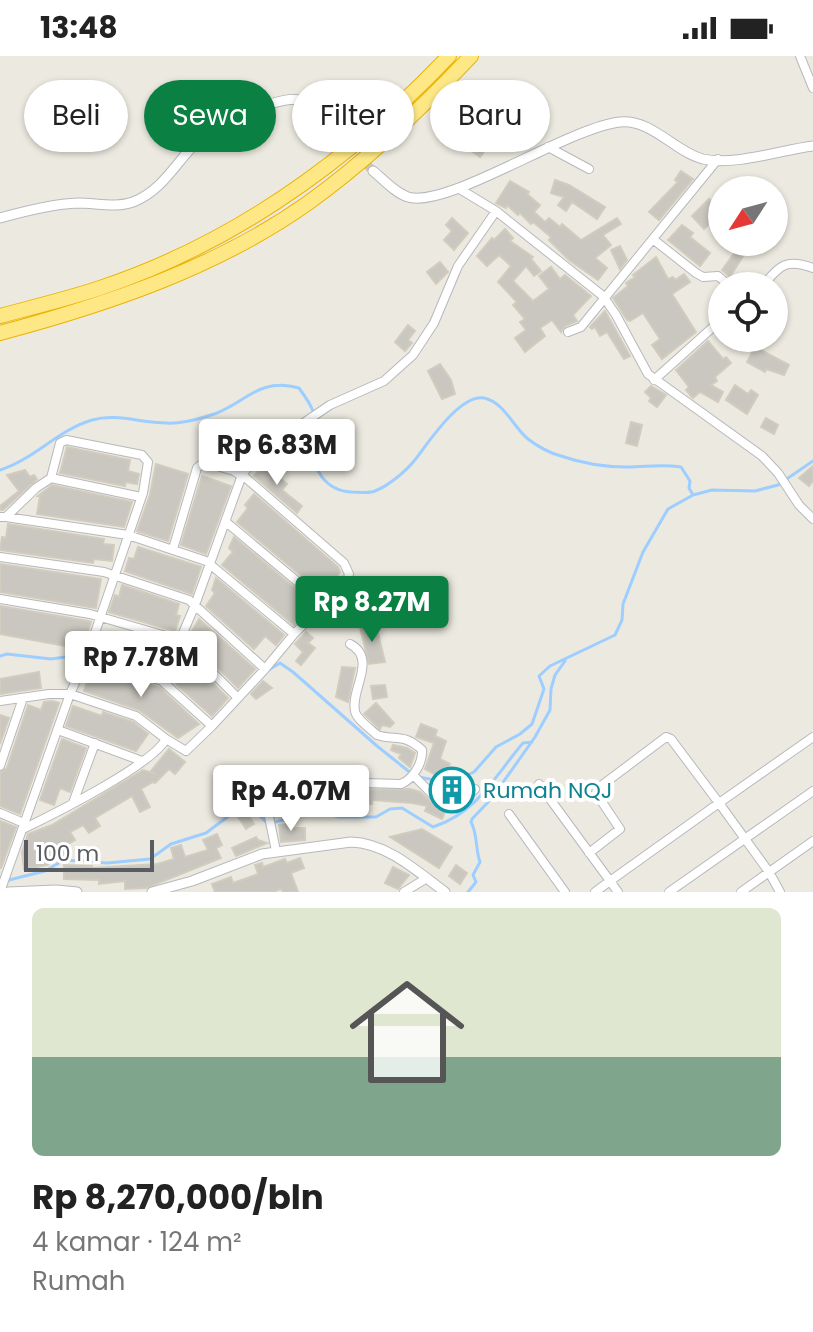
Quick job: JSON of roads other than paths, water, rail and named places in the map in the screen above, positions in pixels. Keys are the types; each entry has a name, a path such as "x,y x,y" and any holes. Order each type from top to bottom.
{"highway":[{"path":"0,316 102,287 223,233 300,188 325,169 361,140 449,56"},
{"path":"0,333 102,305 167,279 240,243 307,204 374,151 471,56"}],"street":[{"path":"800,56 813,88"},
{"path":"0,218 67,204 135,201 164,181 202,137 224,120 292,98"},
{"path":"550,146 621,122 659,134 703,159 738,158 813,146"},
{"path":"550,148 589,169"},
{"path":"373,171 407,197 425,198 458,188 537,152"},
{"path":"568,332 581,327 603,296 654,240 718,159"},
{"path":"458,188 496,211 603,296 643,368 654,380 751,447 778,473 799,505 813,519"},
{"path":"180,640 242,475 257,456 314,416 384,381 413,355 434,323 458,266 496,211"},
{"path":"654,240 696,273 708,277"},
{"path":"774,272 795,261 813,268"},
{"path":"654,380 708,332"},
{"path":"0,892 70,694 87,656 141,497 148,466 142,455 63,441 51,478 3,517"},
{"path":"0,701 70,694 136,716 186,751 347,581 349,574 344,563 242,475 204,462 197,468 173,549"},
{"path":"51,478 141,497"},
{"path":"3,517 128,535 210,563 294,634"},
{"path":"226,522 323,603"},
{"path":"0,557 114,575 189,600 265,669"},
{"path":"0,599 99,616 180,640 238,698"},
{"path":"276,851 267,803 287,793 331,782 397,785 408,781 423,753 400,737 377,735 355,713 362,654 360,649 350,644"},
{"path":"87,656 162,681 212,726"},
{"path":"0,766 23,698"},
{"path":"58,730 142,761"},
{"path":"589,853 620,829 596,791 666,737 671,739 719,803 780,892"},
{"path":"595,892 813,737"},
{"path":"25,826 73,804 142,761 166,739"},
{"path":"73,804 95,743"},
{"path":"413,774 434,796 451,804 461,802 475,789"},
{"path":"539,784 618,892"},
{"path":"669,892 813,791"},
{"path":"0,813 25,826"},
{"path":"509,814 565,892"},
{"path":"741,892 813,841"},
{"path":"152,892 276,851 361,842 390,854 445,892"},
{"path":"404,892 427,878"},
{"path":"8,892 77,892"}],"waterway":[{"path":"0,470 92,420 187,421 220,412 261,389 284,385 299,388 308,401 315,420 307,442 313,460 326,482 341,490 369,492 385,486 410,465 454,412 474,399 484,398 503,410 523,434 539,447 577,461 602,465 681,467 690,481 689,488 693,495"},
{"path":"419,777 450,783 474,772 496,747 532,724 544,689 539,676 550,666 615,635 643,552 668,509 693,495 712,490 755,491 778,485 813,461"},
{"path":"102,657 180,647 196,662"},
{"path":"0,656 7,654 51,659 87,654"},
{"path":"468,892 476,882 473,875 480,862 472,819 492,798 535,737 550,710 555,675 565,661"},
{"path":"267,671 280,663 293,672 412,774"},
{"path":"9,880 45,871 64,860 107,863 150,859 171,844 206,833 234,812 250,806 266,822 272,823 316,811 339,817 376,817 390,809 402,808 433,827 474,803 523,743 532,742"}],"tunnel":[{"path":"355,152 373,171"}],"place":[{"name":"Rumah NQJ","path":"452,790"}]}
